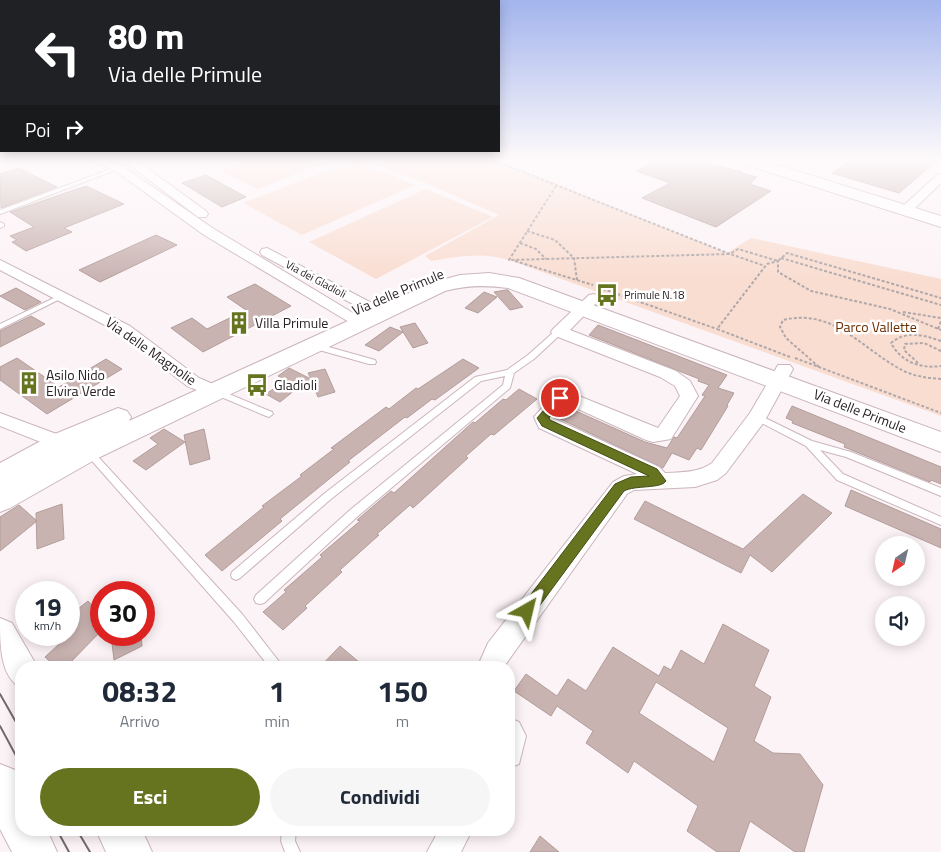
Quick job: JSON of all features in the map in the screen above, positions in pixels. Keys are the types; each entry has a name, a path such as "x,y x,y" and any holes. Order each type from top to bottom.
{"street":[{"name":"Via dei Gladioli","path":"160,199 216,230 279,259 363,313"},
{"path":"162,201 169,199"},
{"name":"Via dei Gladioli","path":"181,199 216,230 265,266 363,313"},
{"path":"877,199 941,215"},
{"path":"880,199 941,222"},
{"path":"908,208 918,199"},
{"name":"Via dei Gladioli","path":"265,266 279,259"},
{"name":"Via delle Magnolie","path":"1,265 124,329 204,387"},
{"name":"Via delle Primule","path":"0,500 204,387 363,313 460,281 490,279 512,282 589,303 782,375 941,428"},
{"path":"589,303 559,332 666,373 680,380 687,388 689,396 664,434 653,435 569,398 560,398 543,418 546,423 652,472 660,481"},
{"name":"Via delle Primule","path":"0,476 60,444 312,345 363,313"},
{"path":"493,661 497,652 620,488 631,482 696,479 710,475 719,468 757,416 782,375"},
{"name":"Via delle Primule","path":"782,375 941,442"},
{"path":"0,419 60,444 88,451"},
{"path":"0,635 16,661"},
{"path":"25,836 35,852"},
{"path":"121,836 130,852"},
{"path":"443,852 453,836"}],"lane":[{"path":"0,212 33,199"},
{"path":"0,327 62,296"},
{"path":"236,576 328,496 478,379 510,372 530,358 559,332"},
{"path":"312,345 372,362"},
{"path":"260,598 354,513 507,386 510,372"},
{"path":"204,387 269,414"},
{"path":"757,416 809,444 848,454 941,492"},
{"path":"809,444 840,477 941,521"},
{"path":"88,451 238,618 272,661"},
{"path":"288,836 288,841 293,852"}],"path":[{"path":"509,260 548,199"},
{"path":"589,199 765,266"},
{"path":"527,231 555,240 574,258 577,280"},
{"path":"520,243 536,249 546,259"},
{"path":"509,260 730,254 738,249 778,261"},
{"path":"717,329 765,266 778,261 787,253 941,298"},
{"path":"781,258 941,305"},
{"path":"509,260 539,267 717,329 941,413"},
{"path":"778,261 778,272 792,284 840,300 894,310 941,320 939,329 918,318 894,310"},
{"path":"820,368 786,338 780,328 783,320 792,316 806,315 822,320 902,370 922,378 941,379"},
{"path":"941,341 926,335 906,334 896,337 891,343 894,351 904,359 924,366 941,366"},
{"path":"924,366 909,357 904,350 905,344 924,343 941,351"}],"green space":[{"path":"254,199 384,199 302,235 243,203"},
{"path":"404,199 449,199 493,217 376,279 309,242"},
{"name":"Parco Vallette","path":"462,199 594,199 727,253 751,238 941,279 941,416 509,260 480,255 431,261 425,256 499,215"}],"building":[{"path":"1,199 26,199 1,208"},
{"path":"49,199 113,199 124,204 64,228 72,232 26,251 12,242 17,240 10,236 34,227 10,212"},
{"path":"208,199 242,199 222,207"},
{"path":"644,199 759,199 716,227"},
{"path":"156,235 177,245 100,282 79,270"},
{"name":"Villa Primule","path":"255,284 291,306 203,352 171,328 192,318 207,329 246,310 227,297"},
{"path":"16,288 41,302 25,310 0,296"},
{"path":"508,290 523,307 510,310 494,292"},
{"path":"484,292 497,297 478,313 465,308"},
{"path":"31,316 45,324 0,347 0,331"},
{"path":"415,323 428,343 413,348 400,327"},
{"path":"598,325 727,375 718,388 734,393 701,450 697,448 689,460 672,453 663,468 556,417 567,407 645,442 667,448 674,437 677,438 705,396 702,395 709,385 698,381 699,379 589,335"},
{"path":"390,327 403,332 379,351 365,345"},
{"name":"Asilo Nido Elvira Verde","path":"17,358 59,387 106,359 122,369 47,414 0,380 0,367"},
{"path":"463,359 479,368 435,400 432,399 407,418 405,417 348,461 350,462 280,519 282,521 222,571 205,555 264,507 262,506 334,449 331,448 386,407 389,409 416,388 418,389"},
{"path":"289,368 311,379 308,373 325,369 335,392 318,397 312,383 300,386 280,402 266,394 286,380 278,376"},
{"path":"519,389 537,399 494,435 491,434 466,456 468,458 413,508 410,505 377,534 379,535 340,570 342,572 305,606 307,608 283,630 263,612 286,592 284,590 322,557 320,555 360,521 357,520 391,491 394,493 473,422 475,423 503,399 506,400"},
{"path":"792,406 941,467 941,484 931,480 930,482 844,447 845,444 792,423 793,421 786,418"},
{"path":"164,429 185,442 146,470 133,461 158,444 150,438"},
{"path":"204,429 210,459 190,465 184,435"},
{"path":"851,490 941,529 941,548 925,541 925,536 914,536 845,506"},
{"path":"803,494 832,513 772,572 750,555 741,573 634,519 645,501 743,549"},
{"path":"62,504 64,539 37,549 36,513"},
{"path":"19,505 37,521 0,551 0,517"},
{"path":"88,601 90,603 90,642 72,661 49,661 45,657 57,646 80,646 80,607"},
{"path":"723,624 769,650 754,686 771,697 754,741 773,753 800,754 823,785 804,852 795,852 750,821 739,852 717,852 687,831 698,806 634,761 628,773 586,743 593,731 557,706 551,716 515,692 526,674 557,696 568,679 586,691 613,647 659,676 664,666 671,670 681,650 704,664","holes":["656,682 728,728 714,762 639,713"]},
{"path":"112,646 142,646 114,660"},
{"path":"340,646 358,661 326,661"},
{"path":"540,836 559,852 530,852"}],"tram line":[{"path":"0,694 15,720"},
{"path":"0,726 15,754"},
{"path":"60,836 69,852"},
{"path":"81,836 90,852"}],"place":[{"name":"Primule N.18","path":"607,295"},
{"name":"Villa Primule","path":"239,323"},
{"name":"Asilo Nido Elvira Verde","path":"29,383"},
{"name":"Gladioli","path":"257,385"}],"route":[{"path":"527,611 620,488 631,482 660,481 652,472 546,423 543,418 560,398"}]}
